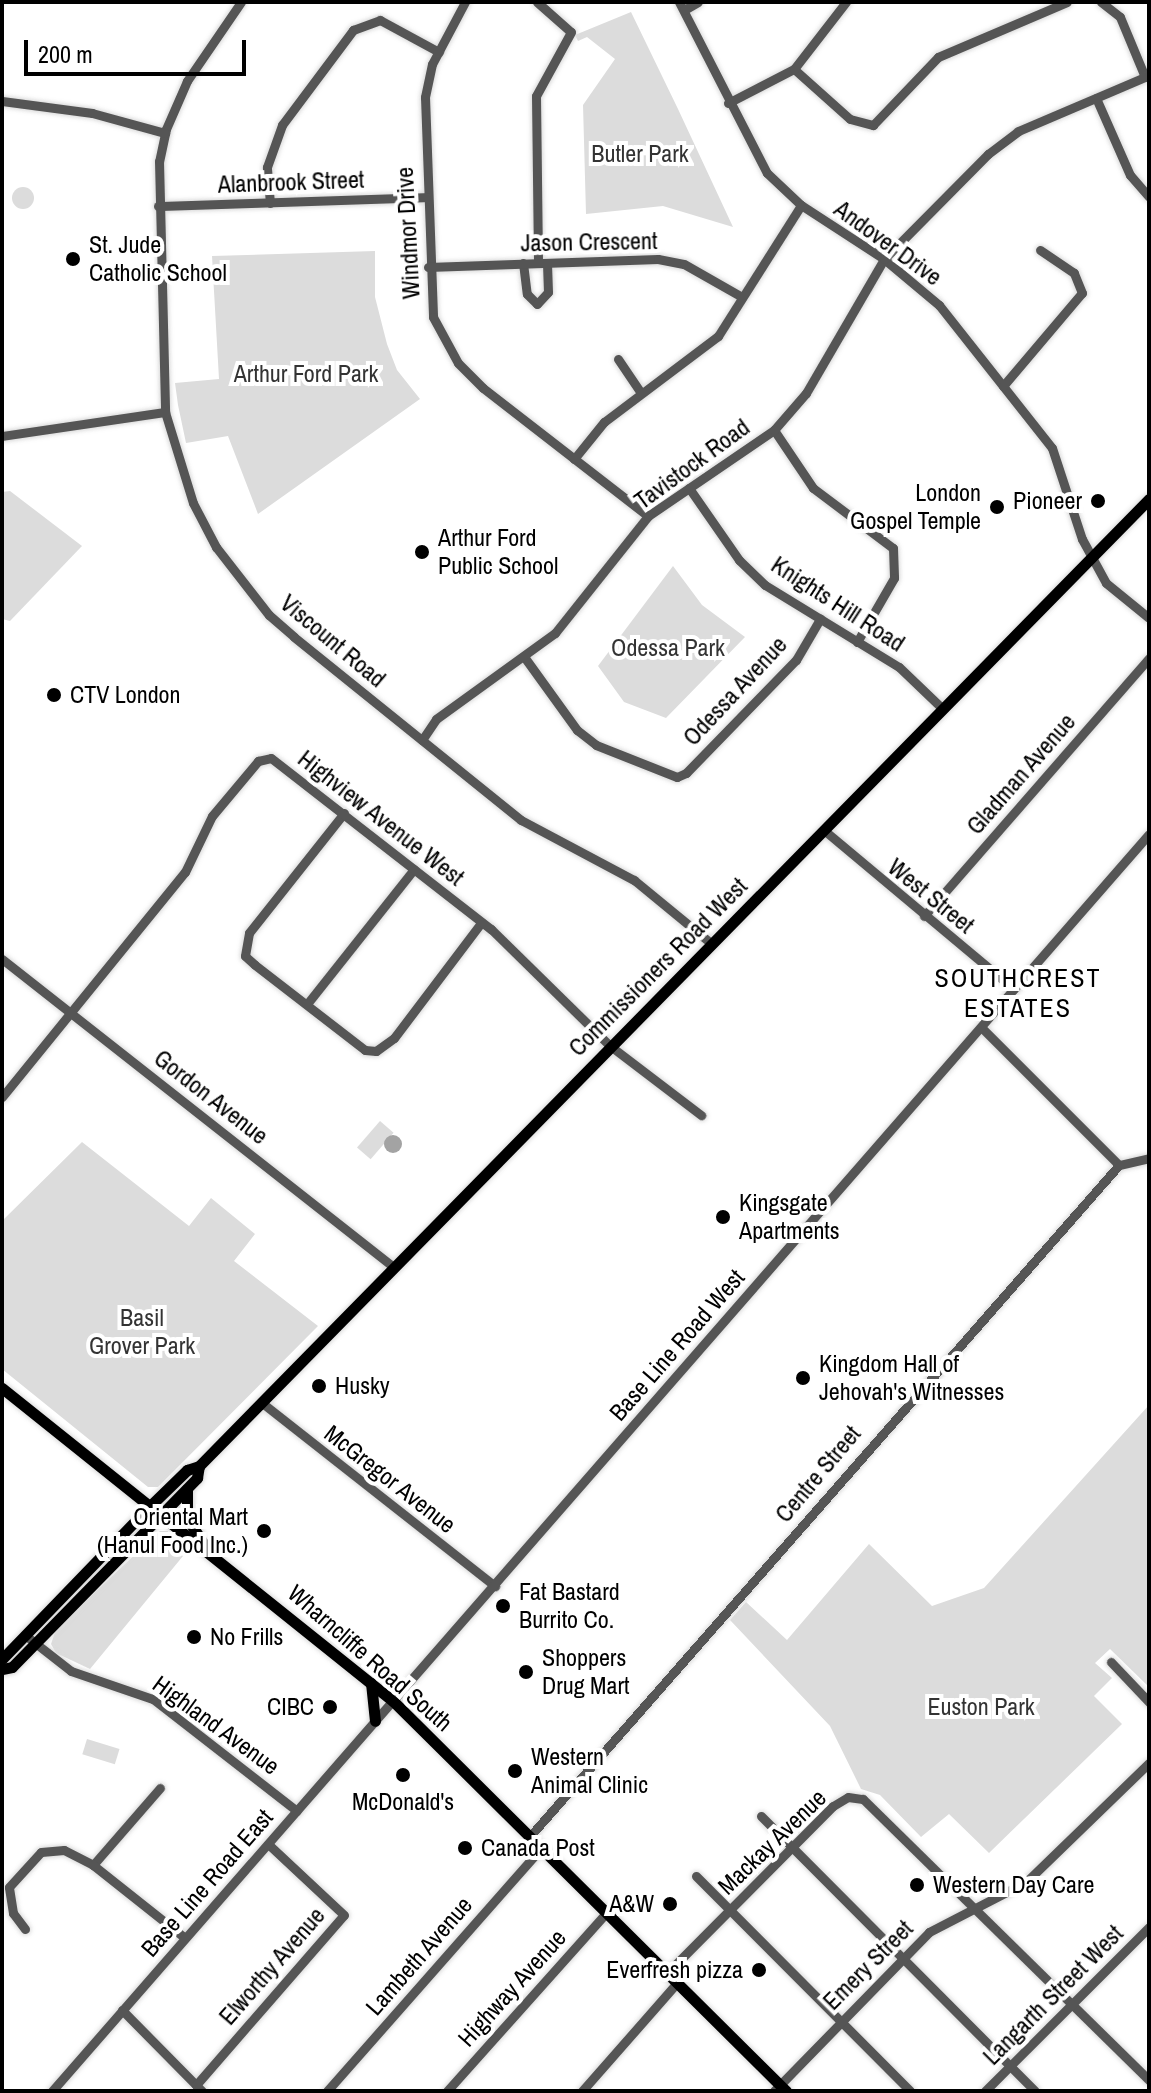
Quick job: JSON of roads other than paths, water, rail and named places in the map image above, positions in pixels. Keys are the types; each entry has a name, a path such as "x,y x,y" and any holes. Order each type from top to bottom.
{"main road":[{"name":"Commissioners Road West","path":"2,1669 12,1667 188,1487 199,1466 261,1402 609,1045 1093,560 1149,499"},
{"name":"Wharncliffe Road South","path":"2,1388 393,1701 531,1835 780,2089"},
{"name":"Commissioners Road West","path":"2,1659 150,1506 187,1470 199,1466"},
{"path":"188,1487 187,1518 210,1553"},
{"path":"371,1683 375,1721"}],"street":[{"name":"Viscount Road","path":"241,2 187,81 165,133 158,206 165,412 193,503 239,578 269,615 521,820 634,880 712,944"},
{"name":"Windmor Drive","path":"465,2 439,52 425,97 428,267 433,317 458,363 648,516"},
{"path":"523,263 527,294 537,304 548,292 543,263 536,96 571,32 537,2"},
{"path":"682,6 698,2"},
{"path":"728,103 794,69 846,2"},
{"path":"1101,2 1120,17 1147,76"},
{"path":"794,69 850,119 873,125 938,57 1063,3"},
{"name":"Andover Drive","path":"682,6 728,103 767,173 801,205 884,259 939,305 1052,448 1093,560 1106,583 1149,618"},
{"path":"270,203 267,167 282,125 353,30 380,20 439,52"},
{"name":"Tavistock Road","path":"422,740 436,719 525,658 555,633 648,516 774,430 806,393 884,259 998,146 1018,131 1147,76"},
{"path":"1096,98 1130,175 1149,197"},
{"path":"2,101 92,113 165,133"},
{"name":"Alanbrook Street","path":"158,206 426,197"},
{"path":"574,459 604,422 700,353 742,297 801,205"},
{"path":"1003,386 1082,293 1074,273 1040,250"},
{"name":"Jason Crescent","path":"428,267 658,259 684,264 742,297"},
{"path":"618,359 641,393"},
{"path":"2,436 165,412"},
{"path":"774,430 813,488 893,548 894,578 857,642"},
{"name":"Knights Hill Road","path":"689,488 739,560 765,585 899,667 943,709"},
{"name":"Odessa Avenue","path":"525,658 577,730 596,745 677,777 686,773 796,660 820,619"},
{"name":"Gladman Avenue","path":"924,916 1149,658"},
{"name":"Highview Avenue West","path":"2,1097 185,872 197,837 258,761 271,758 286,766 481,923 609,1045 701,1115"},
{"path":"344,813 245,944 245,956 255,965 365,1050 376,1051 394,1038 481,923"},
{"name":"West Street","path":"825,831 1014,989"},
{"name":"Base Line Road West","path":"393,1701 1149,834"},
{"path":"307,1004 414,869"},
{"name":"Gordon Avenue","path":"2,959 394,1267"},
{"path":"981,1027 1119,1165 1149,1158"},
{"name":"Centre Street","path":"531,1835 1119,1165"},
{"name":"McGregor Avenue","path":"261,1402 495,1586"},
{"name":"Highland Avenue","path":"25,1635 71,1671 153,1699 297,1811"},
{"path":"1111,1662 1149,1702"},
{"name":"Base Line Road East","path":"52,2091 393,1701"},
{"name":"Emery Street","path":"780,2089 840,2021 929,1932 1040,1870 1149,1763"},
{"path":"93,1865 160,1788"},
{"name":"Mackay Avenue","path":"667,1973 833,1806 848,1797 863,1799 976,1906 1149,2080"},
{"path":"761,1816 900,1959 1035,2091"},
{"name":"Elworthy Avenue","path":"199,2088 344,1915 268,1844"},
{"name":"Lambeth Avenue","path":"327,2091 542,1847"},
{"path":"25,1929 13,1913 9,1887 41,1852 64,1850 93,1865 185,1938"},
{"path":"696,1876 910,2091"},
{"name":"Highway Avenue","path":"447,2091 607,1912"},
{"name":"Langarth Street West","path":"985,2091 1149,1927"},
{"path":"582,2091 677,1983"},
{"path":"122,2010 199,2088"}],"place":[{"name":"St. Jude Catholic School","path":"73,259"},
{"name":"Pioneer","path":"1098,501"},
{"name":"London Gospel Temple","path":"997,507"},
{"name":"Arthur Ford Public School","path":"422,552"},
{"name":"CTV London","path":"54,695"},
{"name":"Kingsgate Apartments","path":"723,1217"},
{"name":"Kingdom Hall of Jehovah's Witnesses","path":"803,1378"},
{"name":"Husky","path":"319,1386"},
{"name":"Oriental Mart (Hanul Food Inc.)","path":"264,1531"},
{"name":"Fat Bastard Burrito Co.","path":"503,1606"},
{"name":"No Frills","path":"194,1637"},
{"name":"Shoppers Drug Mart","path":"526,1672"},
{"name":"CIBC","path":"330,1707"},
{"name":"Western Animal Clinic","path":"515,1771"},
{"name":"McDonald's","path":"403,1775"},
{"name":"Canada Post","path":"465,1848"},
{"name":"Western Day Care","path":"917,1885"},
{"name":"A&W","path":"670,1904"},
{"name":"Everfresh pizza","path":"759,1970"}],"district":[{"name":"SOUTHCREST ESTATES","path":"1018,993"}],"park label":[{"name":"Butler Park","path":"640,154"},
{"name":"Arthur Ford Park","path":"306,374"},
{"name":"Odessa Park","path":"668,648"},
{"name":"Basil Grover Park","path":"142,1332"},
{"name":"Euston Park","path":"981,1707"}]}
